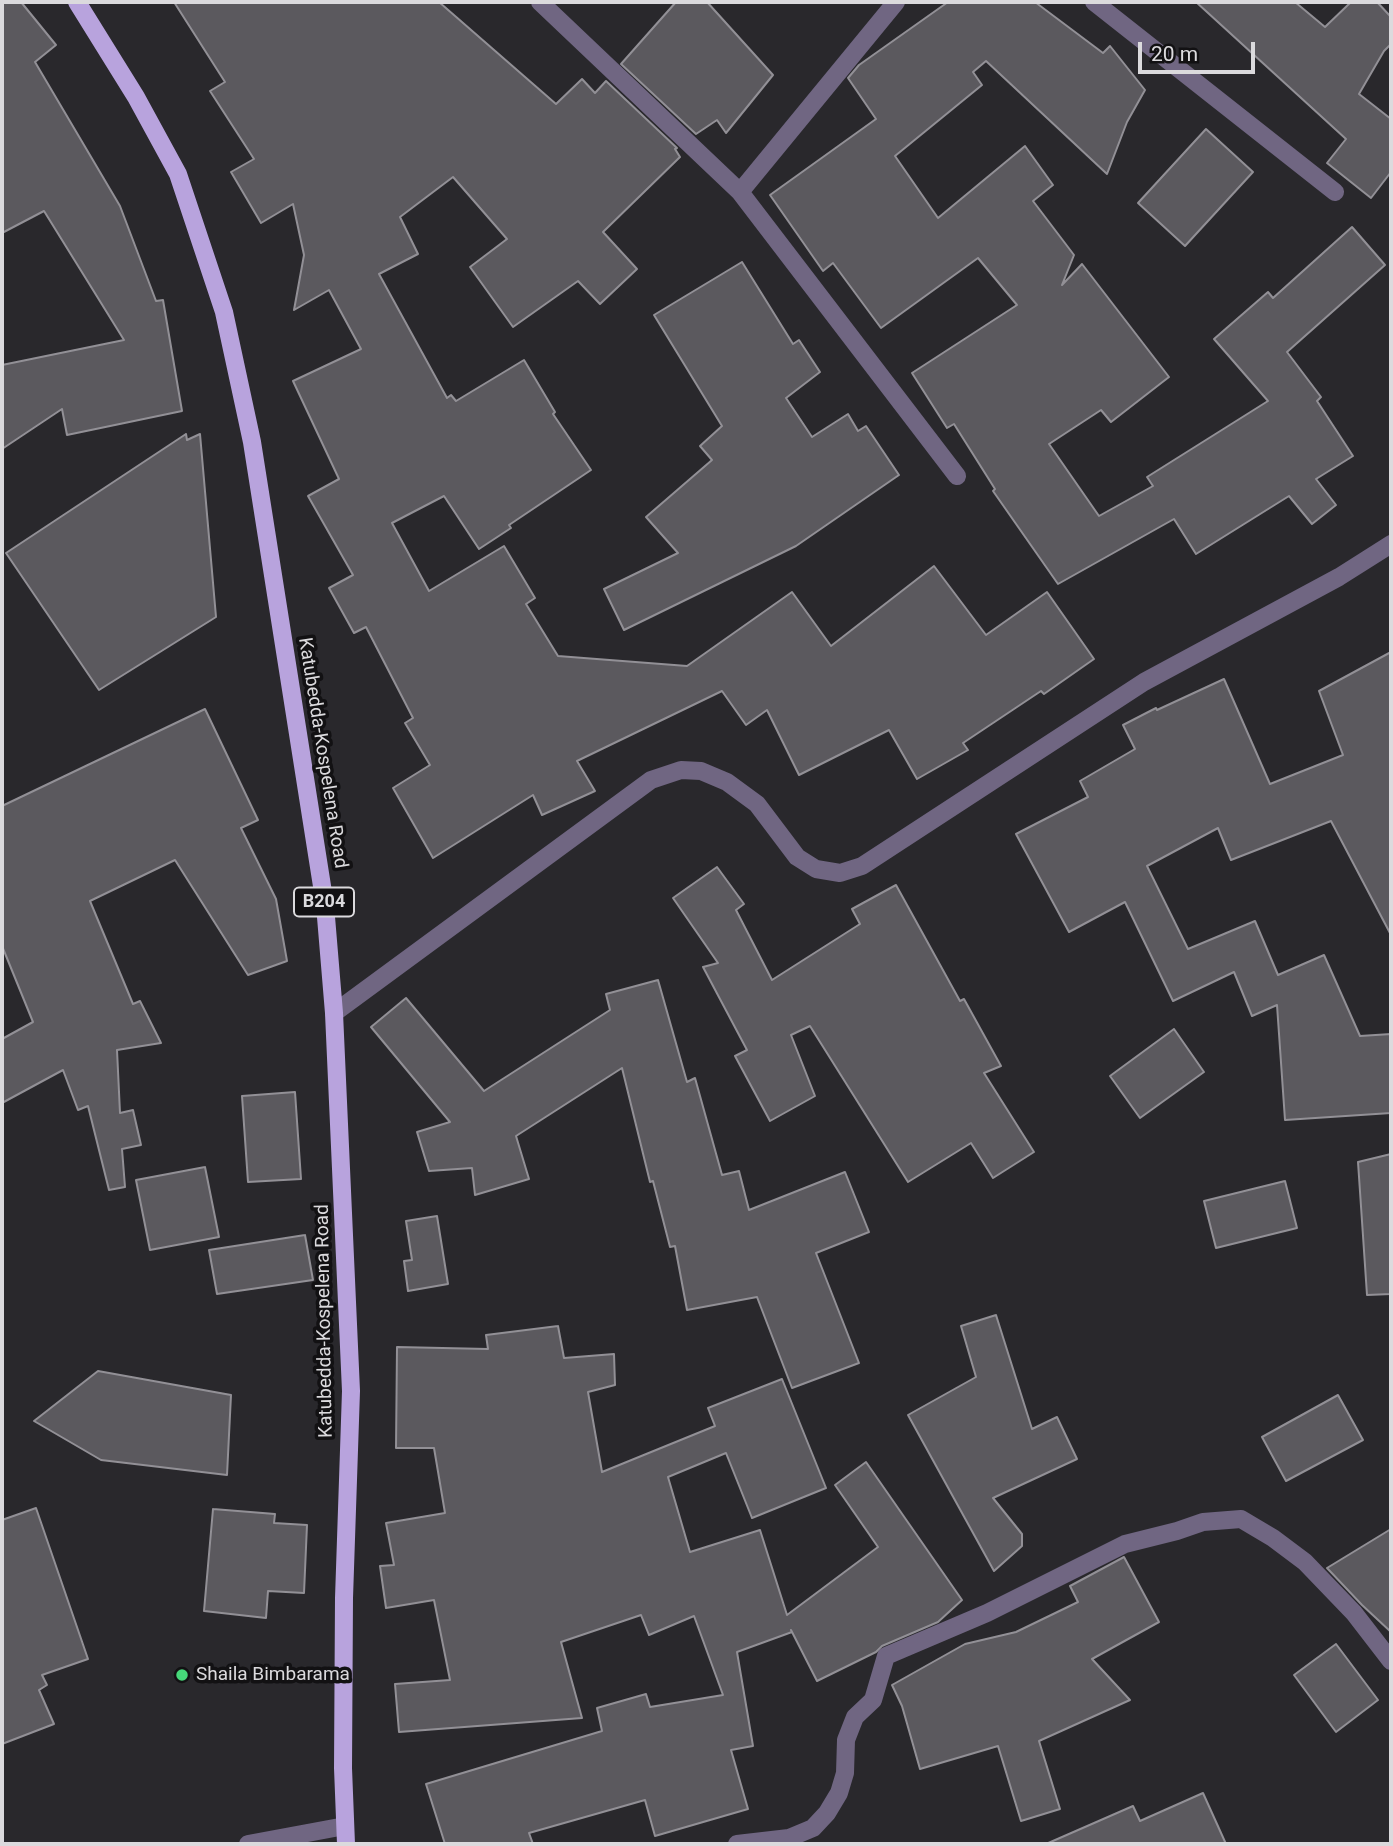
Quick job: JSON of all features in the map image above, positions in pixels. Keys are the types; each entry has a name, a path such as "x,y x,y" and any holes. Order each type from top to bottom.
{"main road":[{"name":"Katubedda-Kospelena Road","path":"76,2 136,97 178,174 224,312 259,483 325,905 334,1013 351,1391 344,1598 343,1768 346,1835"}],"street":[{"path":"540,2 740,192 957,477"},
{"path":"740,192 896,2"},
{"path":"1094,2 1335,191"},
{"path":"334,1013 651,780 681,770 701,771 727,782 757,804 797,857 816,869 840,873 862,866 1144,682 1339,577 1391,544"},
{"path":"737,1844 789,1838 813,1828 827,1813 839,1793 845,1773 846,1740 855,1717 873,1700 886,1656 987,1613 1125,1544 1203,1522 1241,1519 1273,1538 1305,1562 1354,1613 1391,1661"},
{"path":"248,1844 346,1835"}],"building":[{"path":"2,2 21,2 56,45 35,62 120,206 156,301 163,300 182,411 67,435 62,409 2,449 2,365 124,340 44,211 2,233"},
{"path":"174,2 439,2 556,104 582,79 595,93 606,81 677,148 675,149 680,157 603,232 637,269 600,304 578,281 513,327 470,267 507,239 453,177 400,217 418,254 379,274 447,398 451,395 456,401 524,360 555,412 553,414 591,470 509,525 511,528 479,549 444,496 392,523 429,591 504,546 535,598 526,604 558,656 687,666 792,592 831,646 934,566 986,635 1047,592 1094,659 1044,694 1041,691 963,743 968,750 917,779 889,730 799,775 767,710 746,725 722,691 577,761 595,791 542,815 533,795 433,858 393,788 430,765 405,723 413,718 366,627 354,633 329,588 353,575 308,496 339,479 293,381 361,349 329,290 294,310 304,255 293,204 261,223 231,172 254,159 210,91 225,82"},
{"path":"676,2 707,2 773,75 726,133 717,120 696,134 621,64"},
{"path":"948,2 1035,2 1103,53 1110,46 1145,90 1127,122 1107,174 986,61 973,72 982,85 895,156 938,218 1025,146 1053,185 1033,201 1074,255 1062,285 1082,264 1169,377 1111,422 1101,410 1049,444 1099,516 1153,486 1147,477 1268,401 1214,339 1268,292 1273,298 1352,227 1385,265 1287,352 1321,397 1317,401 1353,456 1316,479 1336,505 1312,524 1289,496 1196,554 1174,519 1058,584 993,491 995,489 954,424 947,428 912,373 1017,305 978,258 881,328 833,263 823,271 770,195 876,119 848,78 859,65"},
{"path":"1196,2 1295,2 1325,27 1351,2 1377,2 1391,17 1391,44 1384,51 1359,94 1391,119 1391,172 1371,198 1327,163 1346,139"},
{"path":"1206,129 1253,172 1185,246 1138,203"},
{"path":"742,262 793,344 799,340 820,372 786,398 812,437 848,414 858,431 866,426 899,475 796,546 624,630 604,589 678,553 646,517 712,460 700,446 722,426 654,315"},
{"path":"186,434 187,440 200,434 216,617 99,690 6,553"},
{"path":"1391,652 1391,935 1331,821 1231,860 1218,828 1147,866 1188,949 1255,921 1278,975 1324,955 1360,1036 1391,1034 1391,1113 1285,1120 1277,1005 1252,1016 1234,972 1173,1001 1125,902 1069,932 1016,834 1088,797 1080,781 1135,749 1123,725 1224,679 1270,784 1343,755 1319,691"},
{"path":"205,709 258,820 241,828 276,899 287,961 248,975 175,860 90,901 133,1004 140,1001 161,1043 117,1050 120,1113 133,1110 141,1145 122,1149 125,1187 109,1190 88,1106 78,1110 63,1070 2,1103 2,1039 33,1022 2,946 2,806"},
{"path":"717,867 744,904 736,910 772,980 860,924 852,909 896,885 960,1001 964,999 1001,1066 984,1073 1034,1152 993,1178 971,1143 908,1182 810,1026 791,1035 815,1096 770,1121 735,1056 747,1050 703,967 718,963 673,898"},
{"path":"658,980 687,1082 695,1078 722,1175 739,1171 749,1210 845,1172 869,1232 816,1253 859,1363 792,1388 757,1297 687,1310 675,1246 670,1247 653,1181 650,1182 622,1068 516,1136 529,1179 475,1195 472,1168 429,1171 417,1132 450,1122 371,1027 406,998 484,1091 610,1010 606,994"},
{"path":"1174,1029 1204,1072 1140,1118 1110,1076"},
{"path":"295,1092 301,1179 248,1182 242,1096"},
{"path":"1391,1154 1391,1294 1367,1295 1358,1162"},
{"path":"205,1167 219,1237 150,1250 136,1180"},
{"path":"1285,1181 1297,1228 1216,1248 1204,1201"},
{"path":"437,1216 448,1284 408,1291 404,1261 412,1260 406,1221"},
{"path":"305,1235 313,1280 217,1294 209,1250"},
{"path":"996,1315 1032,1429 1057,1417 1077,1459 993,1498 1022,1534 1022,1546 994,1571 908,1415 976,1377 961,1326"},
{"path":"558,1326 564,1358 614,1354 615,1385 588,1392 602,1472 715,1426 708,1408 782,1379 826,1488 752,1518 726,1453 668,1477 690,1552 760,1530 787,1615 878,1547 835,1485 866,1462 962,1600 938,1622 882,1646 876,1652 817,1681 791,1630 792,1632 737,1652 753,1746 731,1750 748,1809 655,1836 645,1800 529,1833 533,1844 445,1844 426,1784 602,1731 597,1708 646,1694 650,1707 723,1695 694,1616 649,1635 641,1615 561,1642 582,1718 399,1732 395,1684 450,1680 434,1600 386,1608 380,1566 394,1565 386,1523 445,1513 434,1448 396,1448 397,1347 488,1349 486,1335"},
{"path":"98,1371 231,1395 227,1475 101,1460 34,1421"},
{"path":"1338,1395 1363,1440 1286,1481 1262,1437"},
{"path":"36,1508 88,1659 42,1675 47,1685 39,1690 54,1724 2,1744 2,1520"},
{"path":"213,1509 275,1514 274,1523 307,1525 304,1593 268,1591 266,1618 204,1611"},
{"path":"1391,1529 1391,1632 1327,1568"},
{"path":"1124,1557 1159,1622 1092,1659 1130,1700 1039,1741 1060,1809 1021,1821 998,1746 920,1769 902,1706 892,1685 965,1644 1016,1632 1078,1602 1070,1586"},
{"path":"1336,1644 1378,1700 1336,1732 1294,1675"},
{"path":"1203,1793 1226,1844 1046,1844 1133,1806 1140,1821"}],"place":[{"name":"Shaila Bimbarama","path":"182,1675"}]}
